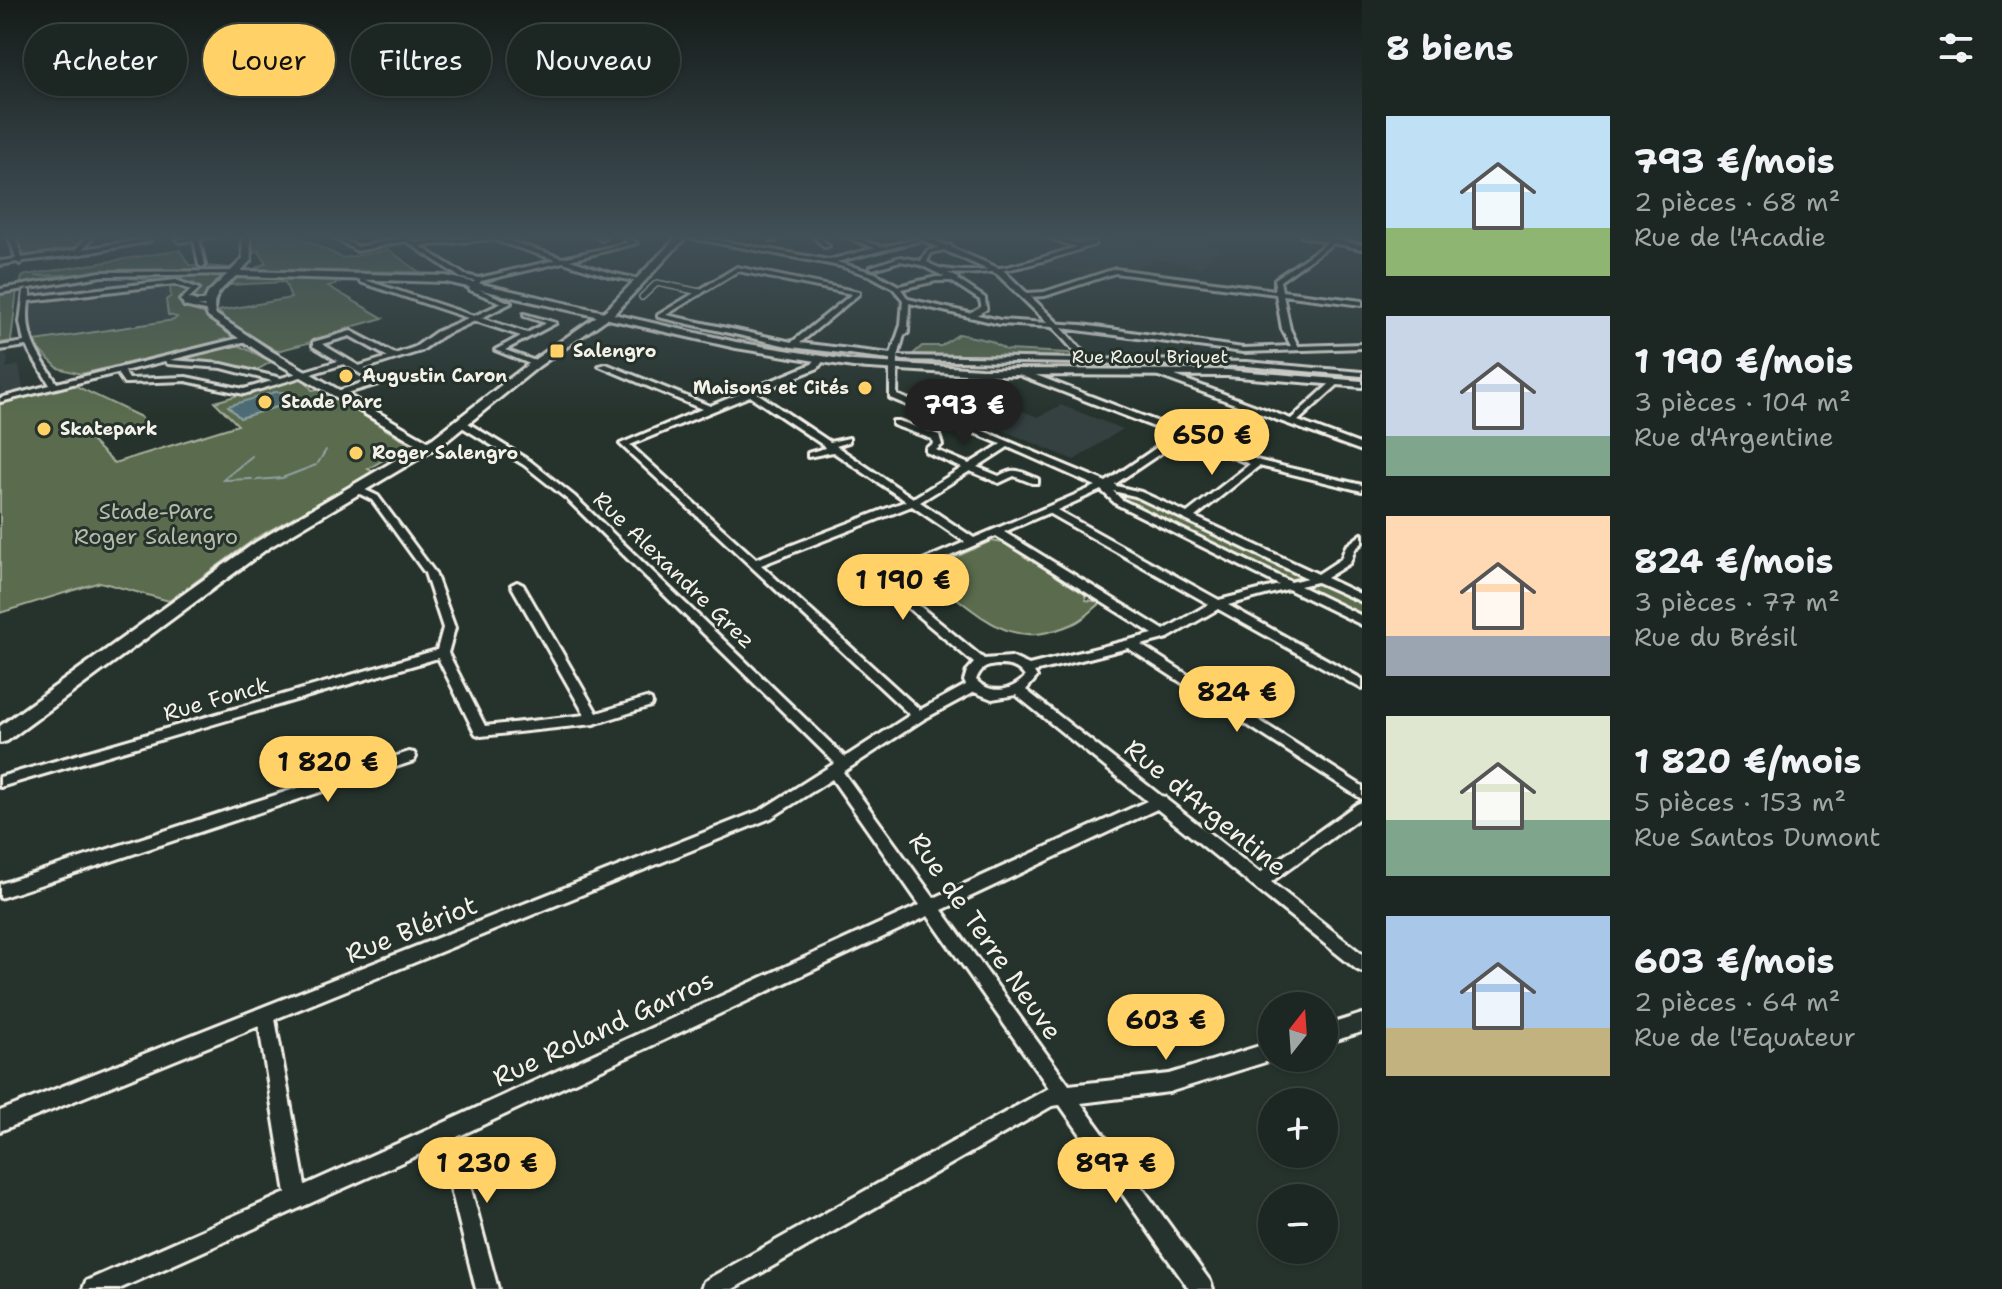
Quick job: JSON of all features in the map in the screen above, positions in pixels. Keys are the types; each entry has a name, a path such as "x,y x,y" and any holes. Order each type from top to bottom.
{"main road":[{"path":"0,736 235,563 429,447 535,364 607,315 625,296"}],"street":[{"path":"47,296 26,299 22,327 26,342 55,386"},
{"path":"190,296 185,300 208,306 219,323 244,339 429,447"},
{"path":"208,306 216,296"},
{"path":"407,296 528,336"},
{"path":"358,369 418,349 439,334 508,303 492,296"},
{"name":"Rue Raoul Briquet","path":"533,296 736,345 820,360 1022,373 1159,373 1362,384"},
{"path":"693,296 660,316 792,345 898,363 1086,360 1247,364 1362,374"},
{"path":"792,345 853,296"},
{"path":"903,296 906,300 898,363 901,396 1107,486 1138,494 1362,599"},
{"path":"971,315 984,308 984,299 977,296"},
{"path":"1028,296 1086,360"},
{"path":"1280,296 1291,344 1296,349"},
{"path":"1305,296 1362,303"},
{"path":"906,300 1017,324 1056,326 1243,350 1362,346"},
{"path":"526,315 552,323 499,350 535,364"},
{"path":"337,394 378,381 316,344 351,333 394,357"},
{"path":"0,400 244,339"},
{"path":"0,346 26,342"},
{"path":"820,360 815,366 624,444 919,716"},
{"path":"119,370 127,381 186,379 244,392 345,361"},
{"path":"151,363 211,365 283,381"},
{"path":"603,366 704,410"},
{"path":"1022,373 1257,463 1362,488"},
{"path":"1159,373 1362,448"},
{"path":"1291,423 1338,381"},
{"path":"750,392 973,542"},
{"path":"1200,442 1251,408"},
{"name":"Rue Alexandre Grez","path":"460,422 527,463 571,498 840,768"},
{"path":"896,423 936,437 938,445 929,450 999,480 1013,472 1035,481"},
{"path":"982,663 888,586 892,577 1107,486 1181,435"},
{"path":"811,455 846,440"},
{"path":"753,564 913,502 1009,443"},
{"path":"1189,517 1257,463"},
{"path":"1107,486 1119,502 1362,621"},
{"path":"357,489 375,498 430,573 449,628 442,653 481,731 594,719 646,703"},
{"path":"1048,509 1362,685"},
{"path":"996,532 1164,635"},
{"path":"1028,669 1164,635 1218,604 1319,578 1346,561 1350,548 1362,537"},
{"path":"517,585 594,719"},
{"path":"1131,644 1362,793"},
{"name":"Rue Fonck","path":"0,782 442,653"},
{"path":"1017,662 1028,669 1031,677 1026,686 1018,690 988,694 973,687 970,681 973,671 982,663 1017,662"},
{"name":"Rue Blériot","path":"0,1121 766,814 919,716 973,687"},
{"name":"Rue d'Argentine","path":"1018,690 1362,964"},
{"path":"0,891 409,757"},
{"name":"Rue de Terre Neuve","path":"840,768 932,907 1202,1289"},
{"name":"Rue Roland Garros","path":"104,1287 1160,801"},
{"path":"1258,883 1362,808"},
{"path":"266,1016 297,1198"},
{"path":"1338,1031 1362,1023"},
{"path":"712,1289 1050,1097 1169,1083 1258,1055"},
{"path":"446,1132 487,1289"}],"shaded area":[{"path":"23,296 200,296 174,320 40,341 21,340"},
{"path":"0,350 8,358 6,368 19,365 23,389 0,395"},
{"path":"1061,405 1123,429 1074,460 981,421 1010,406 1038,417"}],"green space":[{"path":"0,296 16,296 11,341 0,343"},
{"path":"171,296 185,296 179,301 181,305 203,312 234,338 81,374 58,368 35,346 35,341 174,320 177,317 168,315 166,300"},
{"path":"196,296 208,296 203,302 193,301"},
{"path":"345,296 383,318 344,329 343,334 277,351 228,322 218,311 291,298"},
{"path":"959,334 991,341 1006,350 1069,353 1073,357 913,354 922,346 941,346"},
{"path":"225,346 240,346 279,365 271,362 255,371 220,363 167,360"},
{"name":"Stade-Parc Roger Salengro","path":"295,378 304,379 312,390 321,389 409,444 409,451 392,461 385,459 368,469 374,472 256,538 169,601 100,582 0,613 0,404 74,385 141,417 146,424 90,440 114,463 238,425 215,402"},
{"path":"1126,492 1307,577 1283,580 1116,496"},
{"path":"991,541 1009,544 1084,591 1086,600 1103,602 1075,623 1039,634 1024,634 997,626 955,597 928,604 896,584"},
{"path":"1324,582 1362,600 1362,619 1302,586"}],"water":[{"path":"285,392 291,397 283,405 240,418 228,406"}],"waterway":[{"path":"318,463 326,450"},
{"path":"252,456 223,480 252,479"},
{"path":"256,480 282,478 316,465"}],"place":[{"name":"Salengro","path":"557,351"},
{"name":"Augustin Caron","path":"346,376"},
{"name":"Maisons et Cités","path":"865,388"},
{"name":"Stade Parc","path":"265,402"},
{"name":"Skatepark","path":"44,429"},
{"name":"Roger Salengro","path":"356,453"}]}
